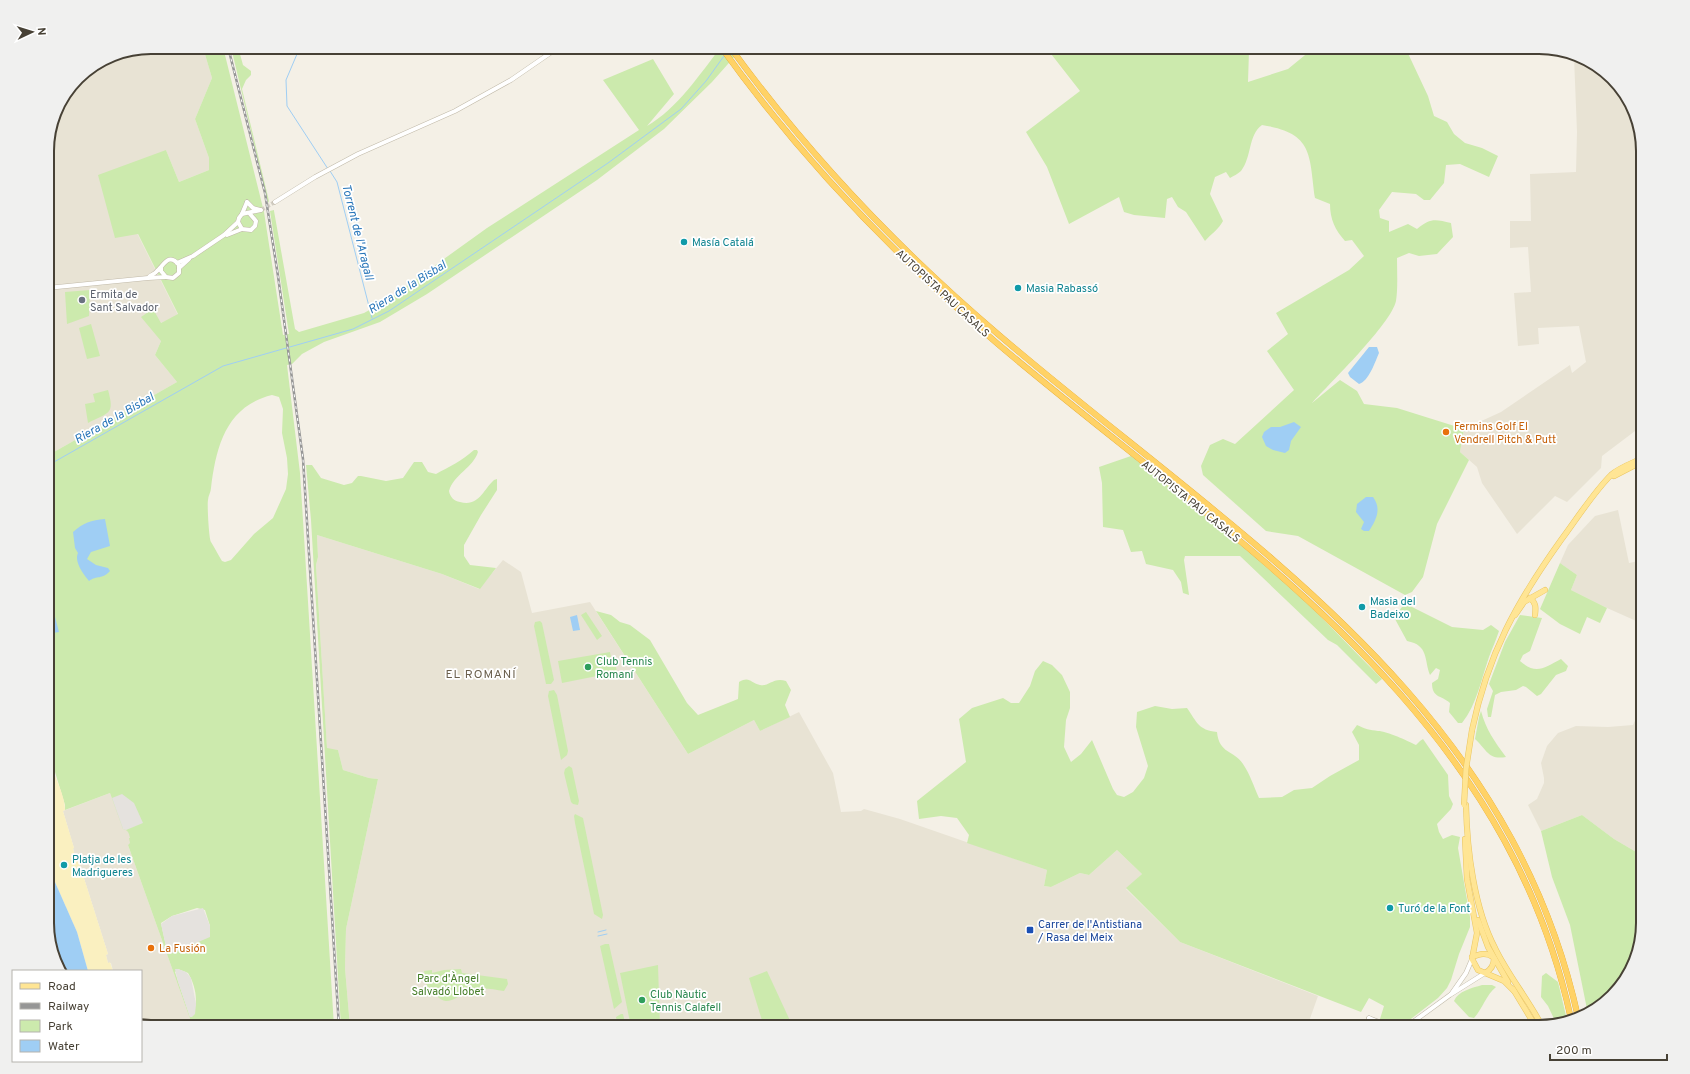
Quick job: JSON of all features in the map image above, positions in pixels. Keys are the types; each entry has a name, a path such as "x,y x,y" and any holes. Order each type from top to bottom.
{"highway":[{"path":"724,54 736,67"},
{"name":"AUTOPISTA PAU CASALS","path":"726,54 746,81 840,192 897,251 947,299 1059,395 1188,497 1264,560 1342,633 1413,708 1461,770 1492,818 1509,848 1530,893 1548,940 1570,1015"},
{"name":"AUTOPISTA PAU CASALS","path":"735,54 798,133 834,175 935,277 1028,359 1208,504 1272,558 1351,632 1405,688 1461,756 1494,807 1519,852 1540,897 1558,944 1577,1013"}],"main road":[{"path":"1514,991 1504,981 1478,970 1472,958 1477,933 1467,879 1465,805 1473,731 1485,680 1499,643 1516,608 1537,573 1578,516 1611,475 1636,462"},
{"path":"1473,731 1488,677 1515,615 1546,563 1613,477 1636,465"},
{"path":"1515,615 1524,602 1545,590"},
{"path":"1530,598 1536,607 1535,615"},
{"path":"1465,805 1468,843 1475,884 1485,934 1494,953 1494,964 1491,969 1485,973"},
{"path":"1465,844 1475,909 1484,938 1532,1020"},
{"path":"1482,913 1495,948 1538,1020"},
{"path":"1472,958 1485,953 1490,954 1498,961 1516,988 1522,993"}],"street":[{"path":"275,202 315,177 358,154 462,107 511,80 549,54"},
{"path":"247,202 253,208 261,210"},
{"path":"224,235 242,229 248,231 254,228 256,223 255,218 250,213 247,202"},
{"path":"177,263 192,256 224,235 238,222 247,202"},
{"path":"242,214 261,210"},
{"path":"255,218 261,210"},
{"path":"238,222 242,229"},
{"path":"54,287 148,278 173,278 176,276 179,268 192,256"},
{"path":"148,278 170,260 177,263 179,268"},
{"path":"161,267 161,271 166,277"},
{"path":"1450,995 1466,973 1472,958"},
{"path":"1416,1020 1450,995 1485,973"}],"shaded area":[{"path":"205,54 212,78 195,119 209,158 209,170 179,182 166,150 137,233 178,315 161,323 161,341 155,355 177,382 54,452 54,144 57,126 61,114 70,97 87,78 108,64 126,57 138,55"},
{"path":"1574,60 1593,70 1612,87 1626,108 1633,126 1636,151 1636,430 1602,456 1601,468 1567,502 1555,496 1517,534 1482,483 1477,467 1460,452 1464,429 1501,412 1570,365 1572,373 1586,362 1579,326 1538,328 1539,344 1518,346 1514,293 1531,292 1528,247 1510,248 1510,221 1531,221 1530,174 1576,172 1577,132"},
{"path":"1618,510 1629,563 1636,562 1636,621 1571,590 1577,575 1560,563 1568,545 1595,516"},
{"path":"317,535 442,574 479,589 503,560 521,572 532,613 590,602 688,754 754,720 760,731 799,712 833,773 841,812 861,811 864,809 900,819 1047,870 1044,886 1051,887 1080,873 1089,875 1117,850 1142,874 1126,889 1180,942 1318,996 1309,1020 349,1020 345,968 346,929 378,779 369,778 343,770 338,750 327,749 316,565 318,557"},
{"path":"1636,718 1636,852 1614,839 1582,815 1541,831 1528,805 1537,799 1544,783 1541,763 1547,746 1558,733 1576,726 1608,727 1633,725"},
{"path":"110,793 123,828 128,831 130,835 130,844 128,845 190,1020 142,1019 142,970 113,970 111,963 108,963 106,955 108,954 77,856 75,856 63,811"},
{"path":"122,794 134,803 143,823 126,830 123,829 112,798"},
{"path":"203,908 210,926 210,937 170,954 167,951 161,924 172,916"},
{"path":"175,969 186,972 191,978 196,1004 195,1014 192,1017 190,1017"}],"green space":[{"path":"205,54 225,54 264,212 283,335 289,334 270,211 274,210 295,329 299,332 364,313 384,302 487,228 639,130 603,80 653,59 674,94 647,126 669,110 696,80 716,54 737,54 712,82 664,129 597,180 427,294 380,322 324,342 302,354 292,364 287,365 300,473 334,1020 190,1020 128,845 130,843 129,835 125,829 123,829 110,793 65,810 65,805 54,770 54,452 177,382 155,355 161,341 141,317 153,309 161,323 178,314 138,234 115,238 98,175 166,150 179,182 209,170 209,158 195,119 212,78","holes":["272,395 279,397 283,409 282,433 287,458 288,474 286,489 273,518 254,534 231,560 225,562 222,561 210,540 208,508 208,498 211,490 213,473 220,443 234,418 244,408 256,400","197,908 205,910 210,926 210,936 177,951 167,951 161,923 172,916","178,969 188,973 195,990 196,1002 190,1017 175,972"]},
{"path":"233,54 240,54 243,65 251,71 251,75 246,80 242,89 269,201 268,203"},
{"path":"1051,54 1249,54 1248,82 1288,69 1306,54 1408,54 1428,96 1434,116 1447,122 1454,134 1465,143 1482,148 1498,156 1489,177 1460,164 1446,165 1444,183 1430,200 1424,200 1416,194 1392,192 1379,210 1380,218 1389,221 1389,232 1408,224 1417,229 1429,221 1437,220 1451,223 1453,237 1437,254 1419,256 1409,253 1397,258 1397,296 1392,311 1372,338 1312,403 1340,380 1357,391 1364,404 1397,408 1464,429 1460,452 1469,460 1437,524 1423,577 1412,592 1405,595 1298,536 1266,531 1203,475 1201,466 1210,445 1223,439 1235,444 1294,390 1267,351 1288,334 1276,313 1349,270 1364,256 1352,240 1345,241 1338,233 1332,219 1330,204 1315,198 1312,170 1306,148 1300,140 1291,134 1279,129 1262,125 1254,134 1247,159 1241,171 1230,178 1226,172 1215,177 1210,194 1223,221 1205,241 1186,212 1178,207 1172,197 1167,199 1165,218 1134,215 1124,212 1119,197 1069,224 1047,167 1026,132 1080,91"},
{"path":"90,290 89,316 67,324 65,292"},
{"path":"91,324 100,356 87,359 79,328"},
{"path":"108,390 111,404 110,409 105,414 88,423 85,404 95,402 93,394"},
{"path":"474,450 477,450 478,452 476,458 451,485 449,491 454,500 466,503 472,502 480,497 490,484 497,479 497,490 464,545 464,556 470,565 496,568 480,589 442,574 317,535 318,557 316,565 327,748 338,750 343,770 369,778 378,779 346,929 345,968 349,1020 341,1020 311,520 306,465 312,465 321,478 344,485 352,483 358,476 386,481 403,478 414,462 422,462 428,472 436,474 470,454"},
{"path":"1131,456 1275,574 1320,616 1382,679 1376,684 1337,645 1328,640 1240,556 1185,556 1184,560 1189,595 1183,593 1181,582 1173,570 1146,564 1142,551 1131,552 1123,530 1103,527 1102,483 1099,467"},
{"path":"1560,563 1577,575 1571,590 1607,608 1600,623 1587,617 1580,634 1560,624 1540,609"},
{"path":"1406,604 1452,627 1483,630 1491,625 1499,631 1475,700 1462,723 1458,723 1449,712 1450,703 1435,694 1432,688 1432,683 1438,679 1440,670 1436,668 1430,675 1422,650 1414,643 1407,641 1395,619 1401,608"},
{"path":"596,611 611,615 620,622 630,625 650,640 687,703 698,715 738,699 739,682 743,680 748,680 760,685 766,685 774,681 782,680 786,681 791,690 785,705 790,717 760,731 754,720 688,754"},
{"name":"Club Tennis Romaní","path":"586,612 602,636 597,640 581,615"},
{"path":"1520,615 1542,618 1530,651 1523,655 1520,661 1531,668 1536,669 1545,667 1561,659 1568,666 1566,671 1556,675 1541,694 1537,696 1523,686 1516,690 1501,692 1495,695 1491,717 1488,717 1487,709 1493,691 1489,684 1505,642"},
{"path":"540,621 542,623 554,680 551,684 546,684 534,626 535,622"},
{"name":"Club Tennis Romaní","path":"610,652 612,662 615,662 617,672 562,683 558,661"},
{"path":"1043,661 1052,665 1062,675 1070,692 1070,708 1066,720 1064,747 1071,762 1081,754 1092,740 1113,789 1117,795 1124,797 1133,792 1144,778 1148,766 1136,727 1137,712 1155,706 1172,709 1187,708 1202,727 1217,732 1218,739 1224,748 1235,756 1245,768 1259,798 1282,797 1294,790 1312,788 1359,760 1359,745 1352,732 1357,725 1392,734 1416,745 1423,739 1448,775 1449,796 1453,804 1451,809 1437,824 1443,839 1452,835 1460,837 1458,848 1470,917 1470,927 1447,988 1438,998 1410,1020 1380,1019 1384,1006 1369,998 1361,1012 1180,942 1126,888 1142,874 1117,850 1089,875 1080,873 1051,887 1044,886 1047,870 967,843 969,835 957,818 941,816 919,819 917,801 966,762 959,719 972,708 1003,698 1011,703 1019,703 1030,686 1035,671"},
{"path":"554,690 557,695 568,751 567,755 561,760 548,696 549,691"},
{"path":"1481,711 1488,730 1506,757 1500,758 1491,756 1475,739"},
{"path":"569,766 572,768 579,801 578,805 571,802 564,773 565,769"},
{"path":"575,814 583,818 603,915 602,919 594,914 575,823"},
{"path":"1582,815 1614,839 1636,852 1636,923 1631,954 1620,977 1612,987 1603,996 1587,1007 1570,925 1552,877 1541,831"},
{"path":"609,944 622,1002 614,1009 600,946"},
{"name":"Club Nàutic Tennis Calafell","path":"658,965 660,1020 630,1020 620,973"},
{"name":"Parc d'Àngel Salvadó Llobet","path":"461,969 462,973 507,979 508,984 504,991 485,988 476,989 466,992 449,1001 441,1000 433,993 428,992 424,971 432,970 432,973 444,970"},
{"path":"767,971 790,1020 762,1020 749,978"},
{"path":"1546,973 1558,982 1566,1016 1554,1019 1548,1006 1541,997 1542,976"},
{"path":"1482,985 1492,985 1496,987 1474,1018 1469,1017 1454,1001 1462,992"},
{"path":"623,1014 624,1020 617,1020 616,1017"}],"sand":[{"name":"Platja de les Madrigueres","path":"54,775 63,797 65,810 63,811 75,856 77,856 108,954 106,955 108,963 110,962 113,970 88,970 77,932 54,880"}],"water":[{"path":"1369,347 1377,347 1379,353 1369,375 1359,384 1350,377 1348,373"},
{"path":"1294,422 1301,427 1291,441 1289,450 1285,453 1273,450 1266,446 1262,437 1264,432 1271,427 1280,427"},
{"path":"1366,497 1373,497 1376,501 1378,510 1376,519 1369,531 1364,531 1361,529 1364,522 1356,512 1357,504"},
{"path":"105,519 110,546 91,552 87,559 96,565 108,568 110,571 102,577 89,581 78,564 78,553 75,548 73,532 88,522"},
{"path":"54,613 59,632 54,633"},
{"name":"Club Tennis Romaní","path":"577,615 580,630 573,631 570,617"},
{"path":"54,880 77,932 88,970 66,970 59,954 54,930"}],"waterway":[{"name":"Torrent de l'Aragall","path":"297,54 286,80 287,106 328,169"},
{"name":"Riera de la Bisbal","path":"54,462 223,366 353,329 389,311 608,163 681,109 706,81 724,56"},
{"name":"Torrent de l'Aragall","path":"330,171 337,182 372,318"},
{"path":"598,932 606,930"},
{"path":"598,936 607,934"}],"tunnel":[{"path":"261,210 275,202"}],"railway":[{"path":"230,54 265,193 303,459 339,1020"}],"place":[{"name":"Masía Catalá","path":"684,242"},
{"name":"Masia Rabassó","path":"1018,288"},
{"name":"Ermita de Sant Salvador","path":"82,300"},
{"name":"Fermins Golf El Vendrell Pitch & Putt","path":"1446,432"},
{"name":"Masia del Badeixo","path":"1362,607"},
{"name":"Club Tennis Romaní","path":"588,667"},
{"name":"Platja de les Madrigueres","path":"64,865"},
{"name":"Turó de la Font","path":"1390,908"},
{"name":"Carrer de l'Antistiana / Rasa del Meix","path":"1030,930"},
{"name":"La Fusión","path":"151,948"},
{"name":"Club Nàutic Tennis Calafell","path":"642,1000"}],"district":[{"name":"EL ROMANÍ","path":"481,674"}]}
